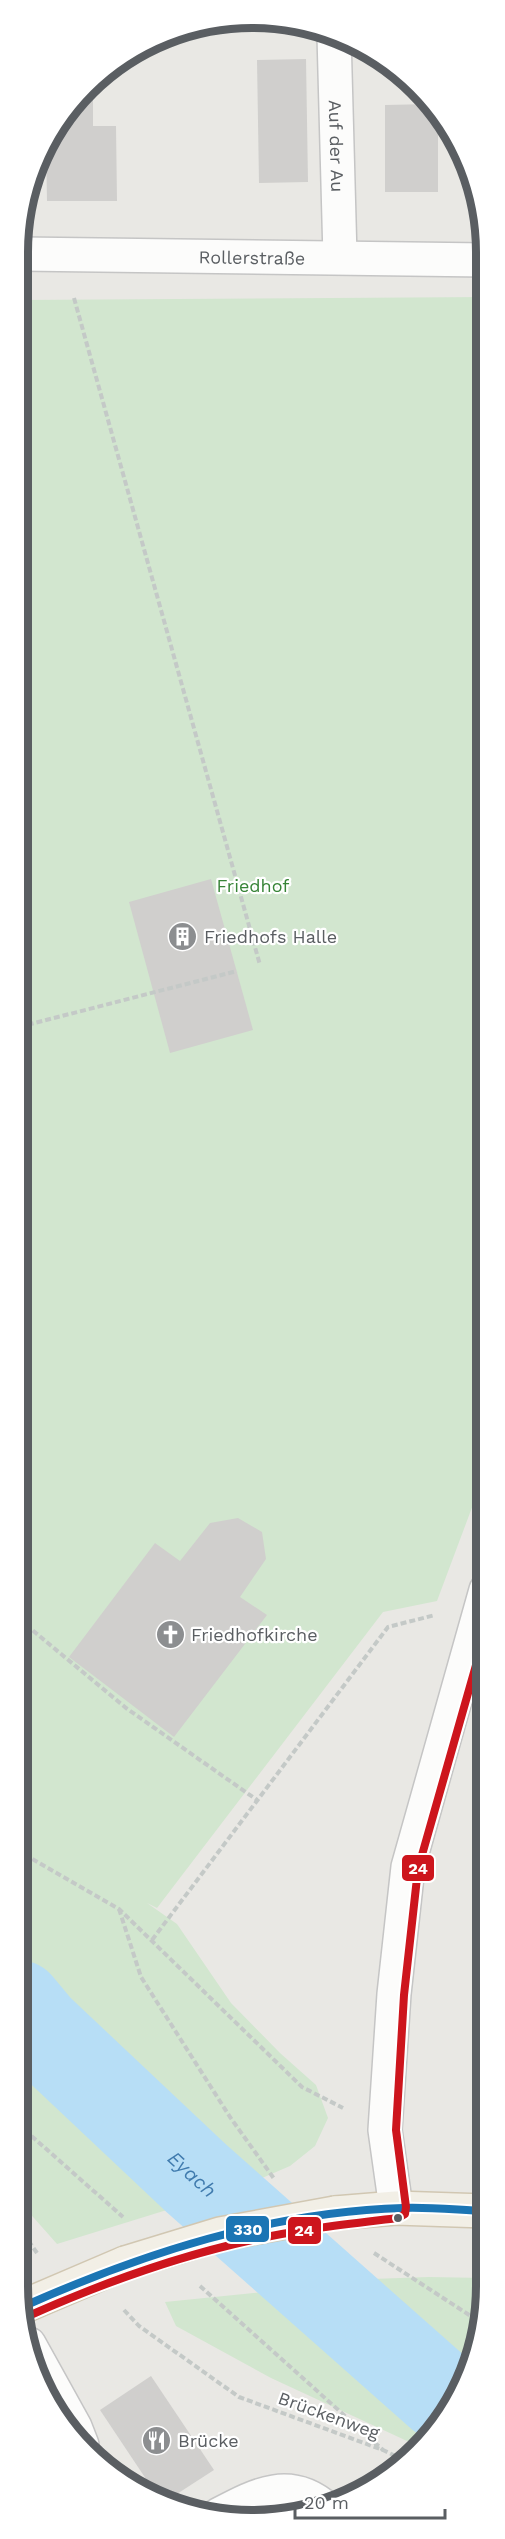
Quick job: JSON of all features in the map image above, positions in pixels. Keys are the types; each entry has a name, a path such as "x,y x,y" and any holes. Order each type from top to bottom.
{"main road":[{"path":"29,2304 125,2263 220,2234 335,2213 396,2208 476,2211"}],"street":[{"name":"Auf der Au","path":"334,44 340,258"},
{"name":"Rollerstraße","path":"28,254 476,260"},
{"path":"396,2208 385,2130 394,1994 408,1867 476,1622"},
{"path":"51,2384 67,2412"},
{"path":"229,2509 255,2496 286,2489 318,2501"}],"path":[{"path":"62,254 260,965"},
{"path":"28,1025 237,971"},
{"path":"152,1940 388,1627 476,1599"},
{"path":"28,1626 126,1708 257,1800"},
{"path":"28,1856 119,1910 302,2087 385,2130"},
{"path":"119,1910 141,1977 230,2117 282,2189"},
{"path":"369,2250 474,2318"},
{"name":"Brückenweg","path":"92,2276 139,2326 239,2397 398,2457"}],"green space":[{"name":"Friedhof","path":"476,297 476,1497 437,1601 383,1612 157,1908 147,1903 177,1924 231,2003 280,2053 316,2085 328,2118 315,2146 290,2166 241,2187 57,2244 28,2211 28,300"},
{"path":"476,2278 475,2316 465,2359 439,2411 412,2443 271,2378 176,2326 165,2302 263,2292 342,2280"}],"building":[{"path":"306,59 308,182 259,183 257,60"},
{"path":"93,95 93,126 116,126 117,201 47,201 46,166 52,153 66,128"},
{"path":"420,104 438,127 438,192 385,192 385,105"},
{"name":"Friedhofs Halle","path":"211,879 253,1030 170,1053 129,902"},
{"name":"Friedhofkirche","path":"238,1518 262,1532 266,1559 240,1597 267,1615 174,1737 69,1657 155,1543 180,1561 210,1523"},
{"name":"Brücke","path":"151,2376 214,2470 174,2496 153,2487 100,2410"}],"waterway":[{"name":"Eyach","path":"28,2017 196,2178 446,2398"}],"transit line":[{"name":"24","path":"30,2315 109,2283 166,2263 223,2247 270,2236 398,2218 405,2214 396,2130 404,1995 418,1869 476,1665"},
{"name":"330","path":"29,2304 114,2269 161,2253 256,2227 353,2211 413,2208 476,2210"}],"place":[{"name":"Friedhofs Halle","path":"183,936"},
{"name":"Friedhofkirche","path":"170,1634"},
{"name":"Brücke","path":"157,2440"}]}
